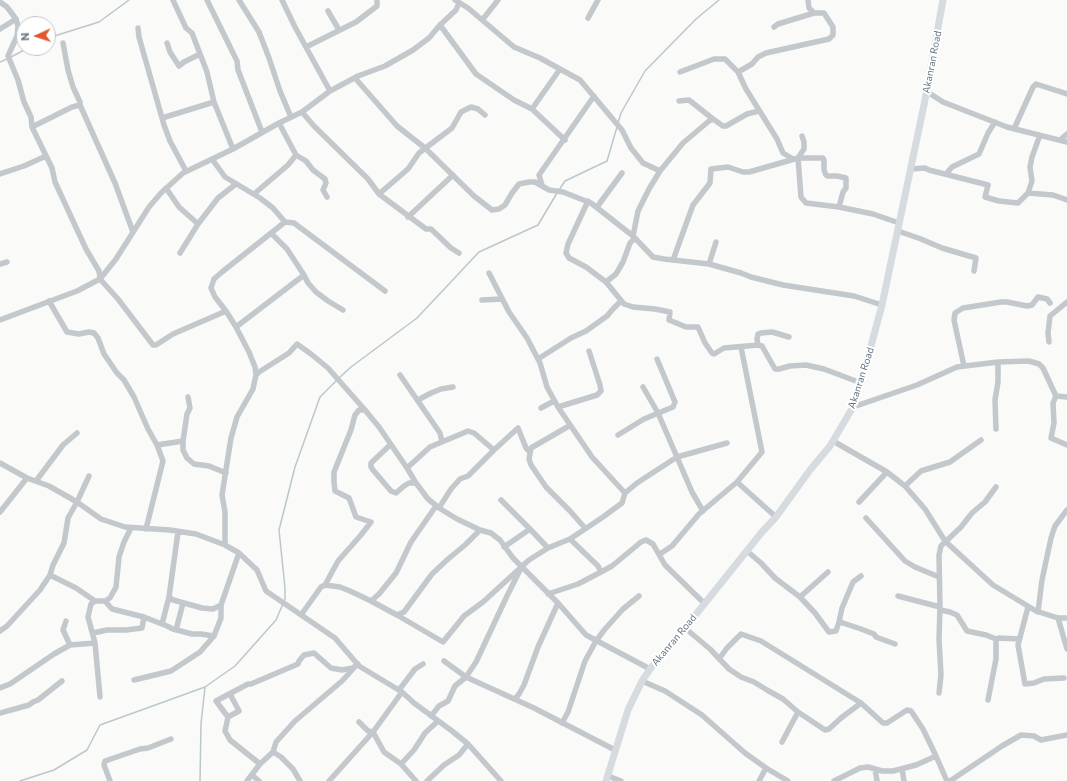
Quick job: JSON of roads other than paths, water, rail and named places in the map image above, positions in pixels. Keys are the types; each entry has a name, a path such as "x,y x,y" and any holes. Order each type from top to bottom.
{"main road":[{"name":"Akanran Road","path":"607,779 628,710 642,681 650,669 685,628 747,550 776,517 833,441 853,407 882,305 911,169 943,0"}],"street":[{"path":"173,0 186,28 192,33 208,72 214,102 233,149"},
{"path":"207,0 236,61 238,70 262,132"},
{"path":"239,0 259,32 291,117"},
{"path":"282,0 294,27 330,91"},
{"path":"306,47 356,22 378,6 377,0"},
{"path":"483,19 498,0"},
{"path":"588,18 598,0"},
{"path":"808,0 809,8 814,13"},
{"path":"0,2 7,7 16,19 0,29"},
{"path":"0,320 77,291 100,279 116,259 149,207 166,188 186,171 233,149 262,132 302,112 330,91 358,76 385,66 413,50 429,38 456,10 457,2 483,19 514,47 526,51 580,80 622,130 631,148 643,163 660,171"},
{"path":"328,11 339,30"},
{"path":"738,72 752,64 758,57 766,53 829,39 833,35 833,27 827,15 824,13 814,13 778,24 774,27"},
{"path":"440,25 476,74 514,100 532,109 565,140"},
{"path":"138,28 139,37 162,118 170,141 186,171"},
{"path":"16,38 8,56 18,80 24,102 31,117 32,128 52,168 55,182 86,249 98,271 100,279 118,299 153,345 156,345 173,334 226,311"},
{"path":"63,43 73,87 115,183 133,232"},
{"path":"167,43 170,52 179,66 200,54"},
{"path":"680,72 714,59 725,59 738,72 759,111 778,139 783,153 795,158"},
{"path":"532,109 560,69"},
{"path":"355,78 397,126 425,148 474,196 492,210 499,209 505,205 519,184 535,182 549,190 563,192 588,201 634,238 653,257 709,264 771,283 806,290 854,296 882,305"},
{"path":"1014,129 1033,87 1036,84 1067,94"},
{"path":"926,91 943,102 1014,129 1067,142"},
{"path":"542,186 538,175 565,140 582,112 594,96"},
{"path":"679,100 689,100 723,126 726,126 747,114 759,111"},
{"path":"162,118 214,102"},
{"path":"32,128 72,107 80,105"},
{"path":"379,194 408,169 425,148 452,128 461,112 472,107 478,109 485,115"},
{"path":"302,112 314,126 368,179 379,194 408,217 426,229 431,229 451,248 459,253"},
{"path":"606,282 616,274 623,262 630,243 634,238 638,210 660,171 683,143 713,119"},
{"path":"946,174 952,167 979,154 988,133 995,122"},
{"path":"279,123 296,155 306,161 313,170 325,179 326,183 323,190 327,197"},
{"path":"1060,140 1067,134"},
{"path":"911,169 925,168 988,185 985,197 999,201 1018,203 1028,193 1032,181 1030,167 1040,135"},
{"path":"795,158 804,149 802,136"},
{"path":"254,194 288,165 296,155"},
{"path":"0,174 24,166 46,156"},
{"path":"795,158 801,197 806,203 839,207 872,214 899,223"},
{"path":"673,260 693,205 710,183 711,169 728,167 743,172 749,172 795,158 822,158 824,160 824,170 828,176 846,178 846,188 843,192 839,207"},
{"path":"212,159 225,177 254,194 273,208 285,222 294,223 385,290"},
{"path":"597,207 622,173"},
{"path":"408,217 453,175"},
{"path":"180,253 198,224 218,198 236,184"},
{"path":"166,188 179,206 198,224"},
{"path":"1028,193 1053,195 1067,200"},
{"path":"588,201 568,244 566,253 569,258 586,267 606,282 621,301 633,307 670,312 669,320 686,327 698,327 705,343 714,354 724,348 758,345 762,346 775,369 779,370 790,366 806,365 824,369 861,383"},
{"path":"225,545 225,512 222,495 231,438 237,418 254,388 257,371 236,327 215,297 211,288 214,279 285,222"},
{"path":"898,231 942,248 976,258 974,271"},
{"path":"271,233 287,249 308,283 316,292 343,310"},
{"path":"709,264 716,242"},
{"path":"0,264 7,262"},
{"path":"489,274 509,312 527,338 538,359 547,387 569,426 592,457 625,493"},
{"path":"236,327 304,275"},
{"path":"964,366 954,320 955,313 964,308 1001,302 1027,306 1032,305 1038,297 1047,299 1050,303"},
{"path":"482,300 502,299"},
{"path":"49,301 67,332 79,334 89,332 94,333 98,338 104,354 117,373 124,380 134,397 148,429 157,445 163,461 146,530"},
{"path":"538,359 571,338 586,331 607,316 621,301"},
{"path":"1049,342 1048,333 1050,316 1067,302"},
{"path":"758,345 757,339 758,334 760,333 772,332 789,337"},
{"path":"257,371 289,353 297,344 311,354 328,368 379,427 428,499 457,519 480,530 491,532 586,635 650,669"},
{"path":"660,554 672,546 703,511 737,482 762,452 741,347"},
{"path":"558,407 597,395 601,391 589,350"},
{"path":"618,435 644,419 673,407 675,402 657,359"},
{"path":"853,407 917,385 957,367 998,362 1029,361 1039,364 1043,368 1056,396 1053,403 1054,423 1051,438 1067,445"},
{"path":"996,429 994,406 998,382 998,362"},
{"path":"400,375 440,433 442,442"},
{"path":"418,400 430,393 453,387"},
{"path":"643,387 658,413 694,496 703,511"},
{"path":"1056,396 1067,397"},
{"path":"188,397 190,408 187,414 183,441 187,458 194,464 209,466 226,473"},
{"path":"541,408 554,401"},
{"path":"301,615 321,587 325,585 338,561 371,522 356,517 349,498 335,491 334,482 334,472 352,430 355,415 359,410 365,410"},
{"path":"569,426 531,448 529,459 537,475 546,487 585,528"},
{"path":"372,601 396,573 411,542 460,479 468,476 518,428 526,448 530,452"},
{"path":"407,468 430,447 468,431 474,433 494,450"},
{"path":"36,481 63,445 77,433"},
{"path":"905,486 921,471 950,462 981,440"},
{"path":"157,445 183,441"},
{"path":"833,441 887,472 905,486 925,509 945,541 993,585 1038,612 1058,618 1067,618"},
{"path":"325,585 340,587 372,601 443,642 464,616 483,602 522,567 548,548 570,539 622,503 625,493 637,483 677,457 727,443"},
{"path":"390,445 372,463 372,470 391,491 396,494 409,483 416,483"},
{"path":"0,463 26,478 49,486 78,502 100,520 131,528 196,534 225,545 239,553 257,570 266,591 335,638 356,666"},
{"path":"860,502 887,472"},
{"path":"0,631 40,590 50,575 53,565 64,543 68,518 78,502 89,476"},
{"path":"0,512 26,478"},
{"path":"737,482 776,517"},
{"path":"939,693 941,675 939,639 940,546 972,513 985,502 996,487"},
{"path":"501,500 548,548"},
{"path":"1038,612 1042,580 1051,538 1055,526 1067,510"},
{"path":"866,518 905,561 915,567 939,576"},
{"path":"50,575 76,588 95,601 105,601 110,598 116,587 119,557 131,528"},
{"path":"504,547 530,529"},
{"path":"397,615 404,612 432,574 480,530"},
{"path":"162,624 169,598 178,532"},
{"path":"570,539 598,566 602,572"},
{"path":"548,594 578,584 602,572 612,566 640,542 646,540 653,544 665,564 704,604"},
{"path":"747,550 775,578 800,597 815,613 828,632 836,631 842,608 853,582 861,576"},
{"path":"134,680 171,671 200,652 214,636 221,618 221,604 239,553"},
{"path":"431,716 439,706 448,701 455,686 472,670 522,567"},
{"path":"800,597 828,572"},
{"path":"562,723 568,712 585,661 596,641 623,609 639,596"},
{"path":"898,596 940,608 957,615 967,631 996,639 1019,639"},
{"path":"169,598 202,608 213,609 221,604"},
{"path":"95,601 91,604 88,617 95,643 100,697"},
{"path":"105,601 112,609 144,617 176,630 192,634 214,636"},
{"path":"176,630 183,603"},
{"path":"515,699 524,685 538,647 558,604"},
{"path":"1028,607 1018,645 1025,684 1034,683 1044,679 1064,678"},
{"path":"93,633 107,630 142,628 144,617"},
{"path":"1058,618 1067,649"},
{"path":"66,621 62,630 70,645"},
{"path":"839,622 874,634 876,637 895,644"},
{"path":"685,628 710,649 729,669 783,699 798,712 825,730 829,729 861,703"},
{"path":"719,659 727,648 741,634 761,641 861,703 885,723 907,710 910,710 923,729 947,781"},
{"path":"988,700 996,659 996,639"},
{"path":"0,688 10,684 70,645 95,643"},
{"path":"260,764 230,740 225,731 228,717 216,701 248,684 298,664 304,655 314,653 332,668 342,670 359,666 401,691 414,703 468,744 501,781"},
{"path":"444,661 466,676 615,750"},
{"path":"329,781 373,732 415,669 423,664"},
{"path":"247,781 260,764 273,752 276,742 295,721 342,681 356,666"},
{"path":"0,714 29,705 38,700 62,681"},
{"path":"642,681 665,691 702,715 745,753 788,781"},
{"path":"228,717 239,711 230,694"},
{"path":"782,742 798,712"},
{"path":"401,764 414,750 425,733 438,721"},
{"path":"359,722 368,730 373,732 384,752 401,764 416,781"},
{"path":"950,781 1021,735 1034,736 1041,740 1067,735"},
{"path":"110,781 104,765 105,761 133,751 148,748 171,739"},
{"path":"428,781 444,765 459,755 468,744"},
{"path":"273,752 281,756 293,769 300,781"},
{"path":"834,781 860,768 882,771 902,770 936,756"},
{"path":"759,781 766,768"},
{"path":"875,769 878,781"},
{"path":"902,770 904,781"},
{"path":"252,775 259,781"},
{"path":"607,779 621,781"}],"waterway":[{"path":"56,35 99,22 129,0"},
{"path":"618,123 621,113 645,71 696,19 719,0"},
{"path":"11,57 16,54"},
{"path":"0,62 7,59"},
{"path":"559,190 565,181 607,161 617,127"},
{"path":"340,377 351,367 417,318 479,252 538,225 557,193"},
{"path":"20,781 54,770 87,750 100,725 205,687 235,666 276,620 285,599 279,530 295,467 320,397 337,380"},
{"path":"200,781 201,724 205,687"}]}
